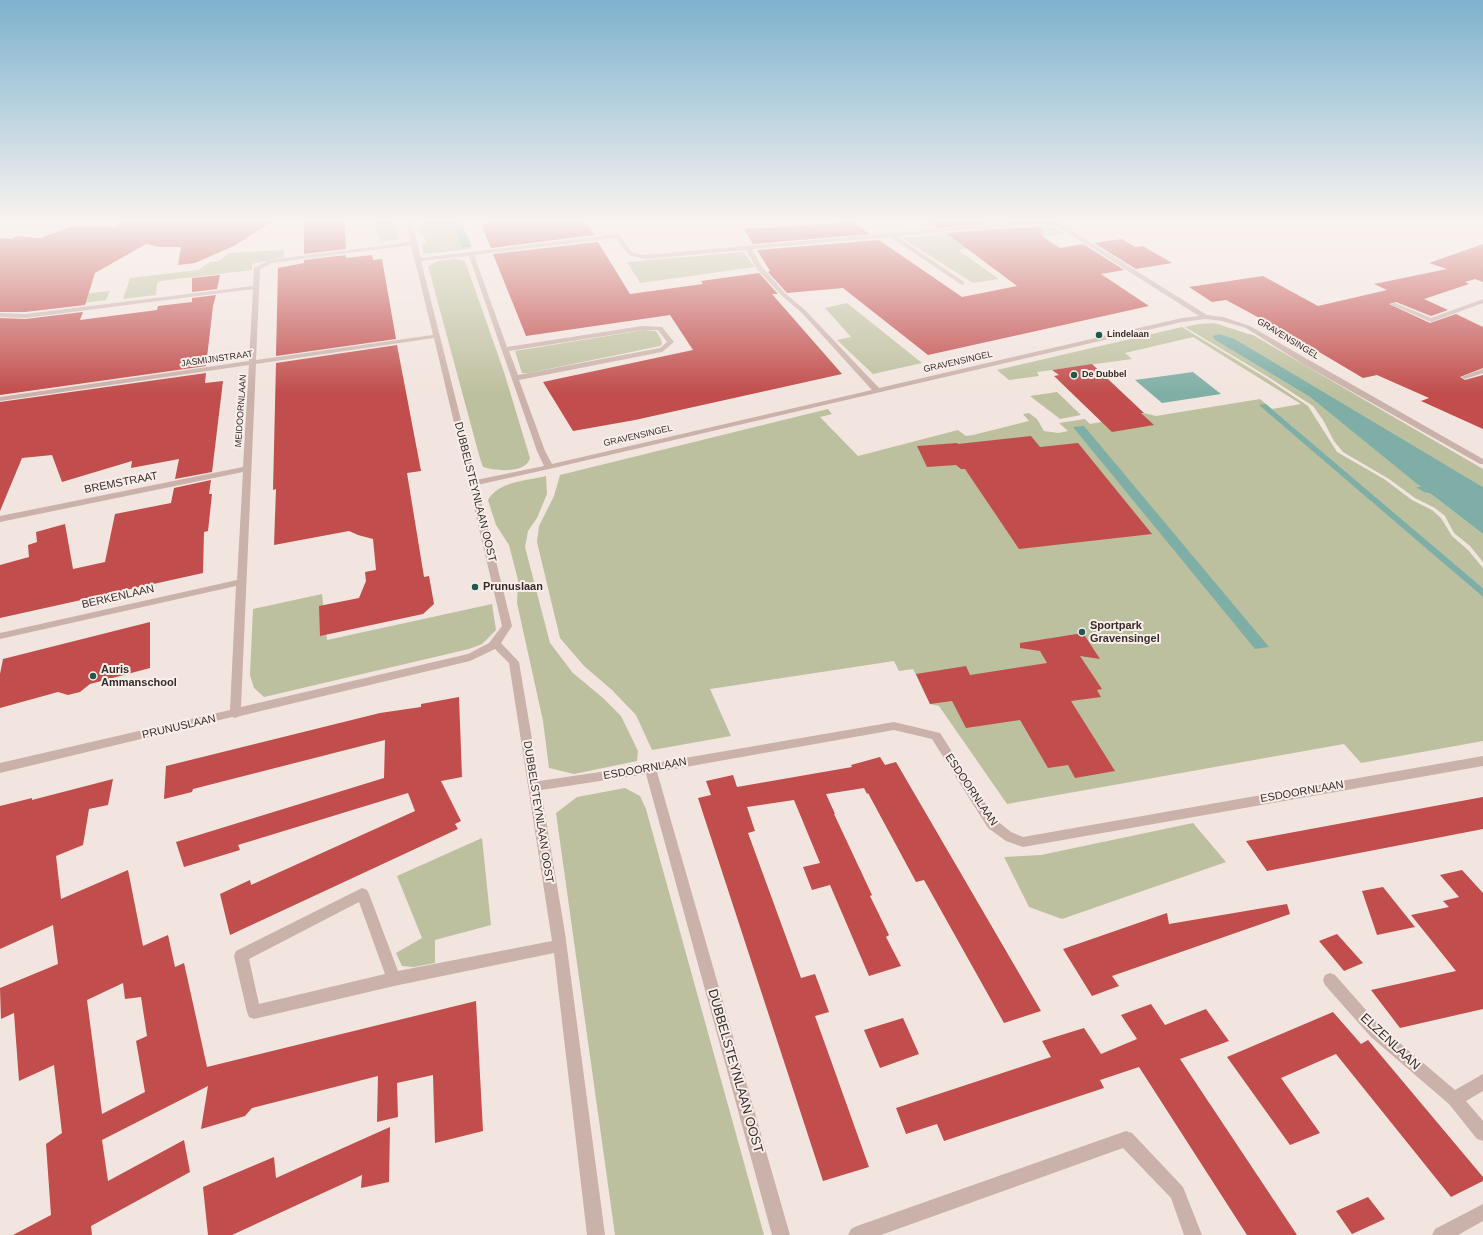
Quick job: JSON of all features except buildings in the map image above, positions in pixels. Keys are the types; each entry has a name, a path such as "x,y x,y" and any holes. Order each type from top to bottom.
{"street":[{"name":"MEIDOORNLAAN","path":"235,714 247,469 254,362 257,279"},
{"name":"DUBBELSTEYNLAAN OOST","path":"423,279 507,626 496,644 514,662 558,946 596,1235"},
{"path":"480,279 541,451 549,467"},
{"path":"769,279 784,295 803,311 877,391"},
{"path":"955,279 962,283"},
{"path":"1144,279 1205,317"},
{"path":"0,315 25,316 257,287"},
{"path":"1392,304 1432,320 1483,301"},
{"name":"GRAVENSINGEL","path":"473,483 549,467 1182,320 1205,317 1224,319 1248,327 1306,362 1483,462"},
{"path":"505,349 642,328 660,328 671,342 662,350 516,378"},
{"name":"JASMIJNSTRAAT","path":"0,399 436,336"},
{"path":"1465,377 1483,372"},
{"name":"BREMSTRAAT","path":"0,519 247,469"},
{"name":"BERKENLAAN","path":"0,636 241,582"},
{"name":"PRUNUSLAAN","path":"0,768 235,714 470,657 486,651 496,644"},
{"name":"ESDOORNLAAN","path":"534,786 650,768 894,726 936,736 992,824 1003,834 1014,840 1023,842 1483,761"},
{"name":"DUBBELSTEYNLAAN OOST","path":"650,768 781,1235"},
{"path":"394,979 362,894 241,956 254,1012 394,979 558,946"},
{"name":"ELZENLAAN","path":"1330,980 1376,1032 1454,1099 1483,1133"},
{"path":"1454,1099 1483,1082"},
{"path":"857,1235 1126,1139 1177,1192 1193,1235"},
{"path":"1441,1235 1483,1212"}],"green space":[{"path":"130,279 181,279 161,281 157,283 156,295 123,299"},
{"path":"431,279 471,279 504,372 530,458 523,467 510,470 495,470 483,467"},
{"path":"637,279 671,279 640,283"},
{"path":"966,279 999,279 973,283"},
{"path":"110,291 106,300 32,310 82,294"},
{"path":"847,303 922,363 873,374 837,340 851,337 825,308"},
{"path":"1214,323 1253,335 1483,469 1483,487 1235,339 1220,334 1215,340 1310,397 1416,482 1427,493 1431,494 1483,534 1483,562 1470,546 1454,533 1445,516 1435,508 1415,498 1389,479 1343,452 1334,441 1323,420 1313,406 1185,327"},
{"path":"1182,327 1266,378 1308,406 1337,452 1384,479 1412,500 1432,510 1441,518 1452,536 1468,550 1483,568 1483,588 1266,404 1272,409 1301,404 1193,337 1125,353 1132,359 1037,372 1039,376 1009,380 997,370"},
{"path":"644,330 656,331 662,344 660,346 529,373 522,373 515,351"},
{"path":"1057,392 1081,415 1060,419 1030,396"},
{"name":"Sportpark Gravensingel","path":"1260,399 1266,404 1264,407 1483,597 1483,741 1361,763 1344,744 1007,804 939,706 930,704 913,669 899,671 894,661 710,689 731,736 652,750 636,715 612,690 584,666 560,638 537,542 539,526 554,496 560,475 828,409 832,414 820,417 858,456 958,430 966,436 1029,421 1023,414 1029,413 1037,419 1044,431 1058,433 1068,431 1059,423 1085,419 1090,424 1101,422 1100,420 1144,413 1156,416"},
{"path":"546,476 547,494 537,518 528,531 525,547 550,643 573,673 603,698 621,716 638,751 637,761 574,774 549,768 543,721 517,603 518,580 509,545 496,525 488,500 499,489 506,485"},
{"path":"322,594 327,640 492,604 496,630 482,644 469,649 264,697 254,688 250,675 253,609"},
{"path":"625,788 640,796 646,809 764,1235 615,1235 556,813 577,797"},
{"path":"1193,823 1226,862 1062,919 1029,907 1004,857 1041,855"},
{"path":"482,838 491,925 435,940 435,963 414,967 402,966 396,953 422,938 397,876"}],"water":[{"path":"1220,334 1235,339 1483,487 1483,534 1431,494 1416,487 1421,487 1310,397 1215,340 1213,336"},
{"path":"1193,372 1221,394 1162,403 1135,380"},
{"path":"1266,404 1483,588 1483,597 1259,405"},
{"path":"1084,426 1269,647 1255,649 1073,427"}],"place":[{"name":"Lindelaan","path":"1099,335"},
{"name":"De Dubbel","path":"1074,375"},
{"name":"Prunuslaan","path":"475,587"},
{"name":"Sportpark Gravensingel","path":"1082,632"},
{"name":"Auris Ammanschool","path":"93,676"}]}
